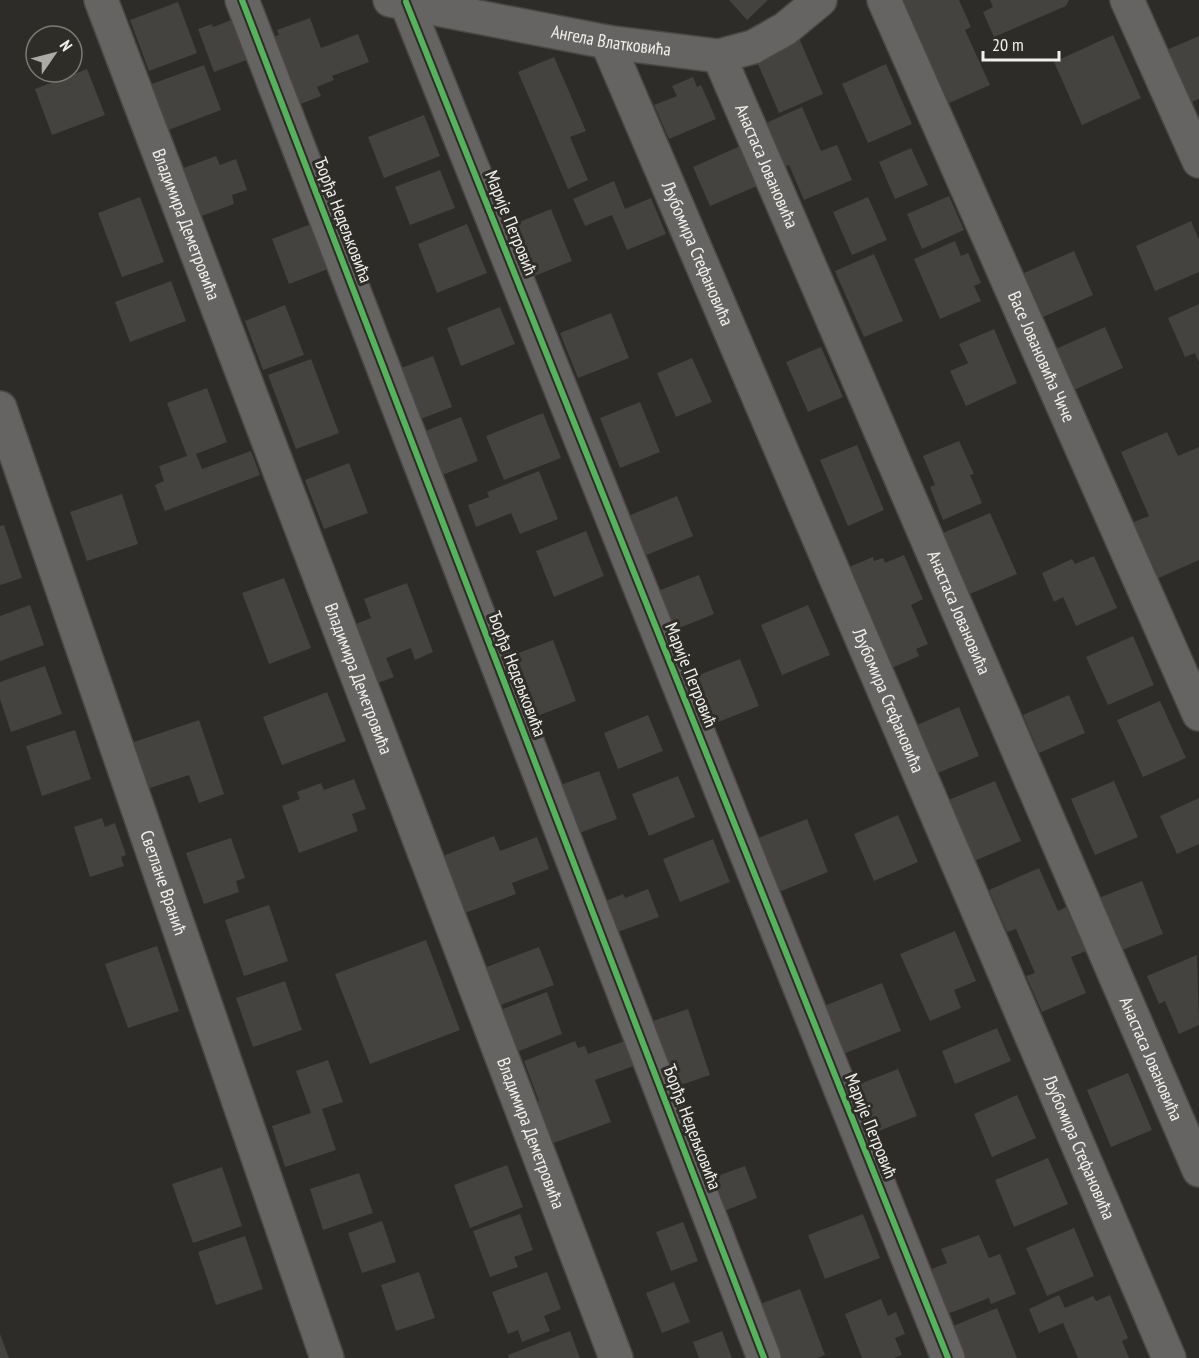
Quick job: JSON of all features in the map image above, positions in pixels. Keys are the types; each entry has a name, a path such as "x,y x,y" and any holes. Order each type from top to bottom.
{"street":[{"name":"Владимира Деметровића","path":"100,0 616,1358"},
{"name":"Ђорђа Недељковића","path":"242,0 764,1358"},
{"name":"Ангела Влатковића","path":"397,1 607,42 718,56 753,47 785,29 820,0"},
{"name":"Васе Јовановића Чиче","path":"884,0 1199,714"},
{"path":"1127,0 1199,161"},
{"name":"Марије Петровић","path":"397,1 948,1358"},
{"name":"Љубомира Стефановића","path":"607,42 1169,1358"},
{"name":"Анастаса Јовановића","path":"718,56 1199,1170"},
{"name":"Светлане Вранић","path":"0,408 327,1358"}],"building":[{"path":"729,0 768,0 747,20"},
{"path":"897,0 959,0 971,27 965,30 990,85 949,103 924,48 919,50"},
{"path":"990,0 1069,0 1066,6 994,37 983,12 993,7"},
{"path":"178,2 197,53 149,71 130,20"},
{"path":"239,17 255,57 214,72 198,29 212,24 213,27"},
{"path":"310,18 321,48 358,34 369,62 332,76 334,80 317,87 321,96 293,107 267,39 279,35 277,30"},
{"path":"1113,35 1141,98 1082,125 1054,62"},
{"path":"1199,36 1199,99 1185,105 1162,52"},
{"path":"799,38 823,94 779,113 755,57"},
{"path":"554,57 586,131 570,137 588,180 568,189 518,72"},
{"path":"886,64 912,124 868,143 842,84"},
{"path":"204,65 221,110 166,131 149,85"},
{"path":"87,69 105,115 52,135 35,89 48,84 84,84 84,70"},
{"path":"693,77 697,87 701,85 716,119 669,139 654,105 677,96 672,86"},
{"path":"802,107 821,151 837,145 852,180 804,200 789,165 778,170 759,126"},
{"path":"424,115 440,156 384,178 368,137"},
{"path":"740,146 757,186 710,206 693,167"},
{"path":"911,148 928,185 895,199 879,162"},
{"path":"216,156 220,165 236,159 247,190 232,195 234,204 199,217 181,169"},
{"path":"440,170 455,208 410,225 395,187"},
{"path":"614,181 625,209 651,198 666,234 627,250 612,215 585,226 573,199"},
{"path":"949,196 964,230 922,249 907,214"},
{"path":"140,197 164,262 122,277 98,213"},
{"path":"868,197 887,240 852,255 833,212"},
{"path":"551,209 572,261 532,277 512,225"},
{"path":"1191,221 1199,240 1199,272 1155,291 1136,246"},
{"path":"311,224 328,269 289,284 272,239"},
{"path":"467,224 487,273 437,293 418,244"},
{"path":"955,241 961,256 968,253 981,283 974,286 981,301 940,319 914,259"},
{"path":"1074,251 1093,295 1043,317 1024,273"},
{"path":"874,254 903,321 864,337 835,271"},
{"path":"171,281 186,321 130,342 115,302"},
{"path":"1199,304 1199,363 1195,353 1185,357 1168,318"},
{"path":"285,305 304,355 263,370 245,321"},
{"path":"500,307 515,344 461,366 447,328"},
{"path":"611,313 629,358 578,378 560,333"},
{"path":"1105,327 1123,368 1067,393 1049,352"},
{"path":"994,329 1017,383 966,406 950,371 968,363 959,344"},
{"path":"821,347 843,397 808,412 786,362"},
{"path":"433,356 452,407 413,422 393,371"},
{"path":"692,358 712,402 676,417 657,373"},
{"path":"311,359 339,433 296,449 268,375"},
{"path":"207,388 227,442 196,454 202,469 251,451 260,475 165,511 155,485 164,481 159,466 187,456 167,403"},
{"path":"640,402 660,452 620,468 600,418"},
{"path":"543,413 561,458 504,480 486,436"},
{"path":"461,417 478,461 432,479 415,435"},
{"path":"1167,432 1178,456 1199,447 1199,560 1154,580 1129,524 1149,516 1121,452"},
{"path":"959,441 974,474 970,475 982,503 943,520 930,487 935,485 923,456"},
{"path":"857,445 884,510 848,526 820,460"},
{"path":"349,463 368,513 324,529 305,480"},
{"path":"539,471 558,519 520,534 511,513 476,527 468,505 489,497 487,492"},
{"path":"122,494 138,544 87,561 70,512"},
{"path":"677,496 693,536 644,556 628,516"},
{"path":"990,513 1017,574 970,594 943,533"},
{"path":"4,525 22,578 0,585 0,526"},
{"path":"586,531 604,576 554,597 536,551"},
{"path":"904,555 923,599 911,605 928,644 916,649 919,656 892,668 889,660 885,662 850,581 855,580 849,567 873,557 874,561 883,558 885,563"},
{"path":"1094,556 1117,608 1076,626 1063,597 1054,602 1042,573 1072,559 1075,564"},
{"path":"699,575 714,614 674,630 658,591"},
{"path":"284,578 311,648 269,664 242,593"},
{"path":"407,583 433,652 415,660 411,648 386,658 394,677 370,686 348,627 371,618 364,599"},
{"path":"30,605 44,645 0,661 0,616"},
{"path":"808,605 830,655 782,675 761,625"},
{"path":"1133,636 1154,685 1108,705 1086,657"},
{"path":"553,640 576,701 527,720 503,659"},
{"path":"740,659 759,706 708,726 689,679"},
{"path":"45,666 62,714 11,732 0,699 0,682"},
{"path":"327,692 346,741 282,765 263,717"},
{"path":"1069,695 1085,733 1039,753 1023,715"},
{"path":"1160,701 1186,758 1143,777 1117,720"},
{"path":"959,707 979,756 933,775 912,727"},
{"path":"648,715 663,751 618,769 604,733"},
{"path":"199,720 224,794 199,803 189,775 144,790 128,744"},
{"path":"75,730 91,779 42,796 26,746"},
{"path":"599,771 617,819 574,835 555,787"},
{"path":"678,776 695,817 649,836 632,794"},
{"path":"354,779 366,809 352,814 358,831 299,853 282,806 300,799 297,792 321,783 324,790"},
{"path":"995,781 1021,841 972,862 946,801"},
{"path":"1114,781 1138,837 1095,855 1071,799"},
{"path":"1199,798 1199,844 1177,854 1160,816"},
{"path":"898,815 918,862 874,881 854,834"},
{"path":"102,818 105,827 115,823 126,855 121,857 124,866 90,877 74,827"},
{"path":"807,819 828,872 774,894 753,840"},
{"path":"494,836 500,851 537,837 549,869 512,883 516,894 465,913 443,856"},
{"path":"231,838 245,878 236,881 239,892 204,904 186,853"},
{"path":"713,839 730,882 680,902 663,859"},
{"path":"1039,868 1058,911 1066,907 1086,951 1071,957 1086,993 1042,1012 1026,976 1035,973 1016,929 1007,932 989,890"},
{"path":"1142,881 1163,934 1117,952 1096,899"},
{"path":"648,889 659,917 615,933 603,902 623,894 625,898"},
{"path":"269,905 288,961 244,976 225,920"},
{"path":"955,931 976,981 954,990 961,1008 930,1021 900,954"},
{"path":"426,940 460,1030 370,1064 335,974"},
{"path":"157,946 179,1011 128,1028 105,964"},
{"path":"539,947 554,985 498,1006 484,968"},
{"path":"1197,955 1199,1025 1179,1034 1165,1001 1159,1004 1147,976"},
{"path":"285,981 302,1030 253,1047 236,998"},
{"path":"882,983 901,1031 843,1054 824,1006"},
{"path":"547,992 562,1034 514,1053 498,1011"},
{"path":"688,1009 710,1075 669,1089 647,1023"},
{"path":"997,1028 1011,1061 955,1084 942,1051"},
{"path":"575,1041 578,1048 585,1046 588,1054 625,1041 634,1066 595,1080 611,1122 551,1144 535,1103 539,1101 524,1061"},
{"path":"328,1060 343,1102 322,1109 336,1150 285,1167 272,1126 311,1113 296,1071"},
{"path":"898,1069 917,1116 871,1134 852,1087"},
{"path":"1128,1073 1152,1130 1111,1147 1087,1090"},
{"path":"1017,1095 1036,1138 992,1157 974,1114"},
{"path":"1048,1158 1068,1204 1014,1227 995,1180"},
{"path":"507,1165 523,1207 470,1228 454,1185"},
{"path":"745,1166 757,1198 719,1213 706,1180"},
{"path":"222,1167 242,1226 193,1243 172,1184"},
{"path":"359,1173 373,1213 323,1230 310,1189"},
{"path":"520,1214 533,1250 514,1257 518,1267 490,1277 473,1231"},
{"path":"863,1214 880,1258 825,1279 808,1235"},
{"path":"382,1221 396,1262 362,1273 348,1233"},
{"path":"683,1222 698,1261 671,1271 656,1232"},
{"path":"1074,1228 1094,1276 1047,1296 1026,1248"},
{"path":"979,1235 989,1258 1000,1254 1016,1294 991,1304 989,1298 942,1316 924,1272 947,1263 941,1249"},
{"path":"245,1236 263,1289 216,1305 198,1252"},
{"path":"419,1272 435,1318 396,1331 381,1285"},
{"path":"547,1272 561,1309 544,1316 550,1331 522,1342 518,1330 508,1334 492,1292"},
{"path":"674,1282 690,1322 662,1333 646,1293"},
{"path":"800,1289 825,1355 817,1358 772,1358 752,1307"},
{"path":"1059,1295 1065,1308 1093,1296 1096,1301 1110,1295 1128,1338 1122,1341 1129,1358 1078,1358 1063,1323 1039,1333 1029,1309"},
{"path":"881,1299 888,1316 896,1312 905,1334 895,1338 902,1355 894,1358 862,1358 845,1314"},
{"path":"997,1308 1017,1358 966,1358 953,1326"},
{"path":"570,1331 580,1358 509,1358 508,1355"},
{"path":"722,1331 732,1358 699,1358 693,1342"},
{"path":"0,1334 9,1358 0,1358"}],"cycle path":[{"path":"242,0 764,1358"},
{"path":"406,2 948,1358"}]}
